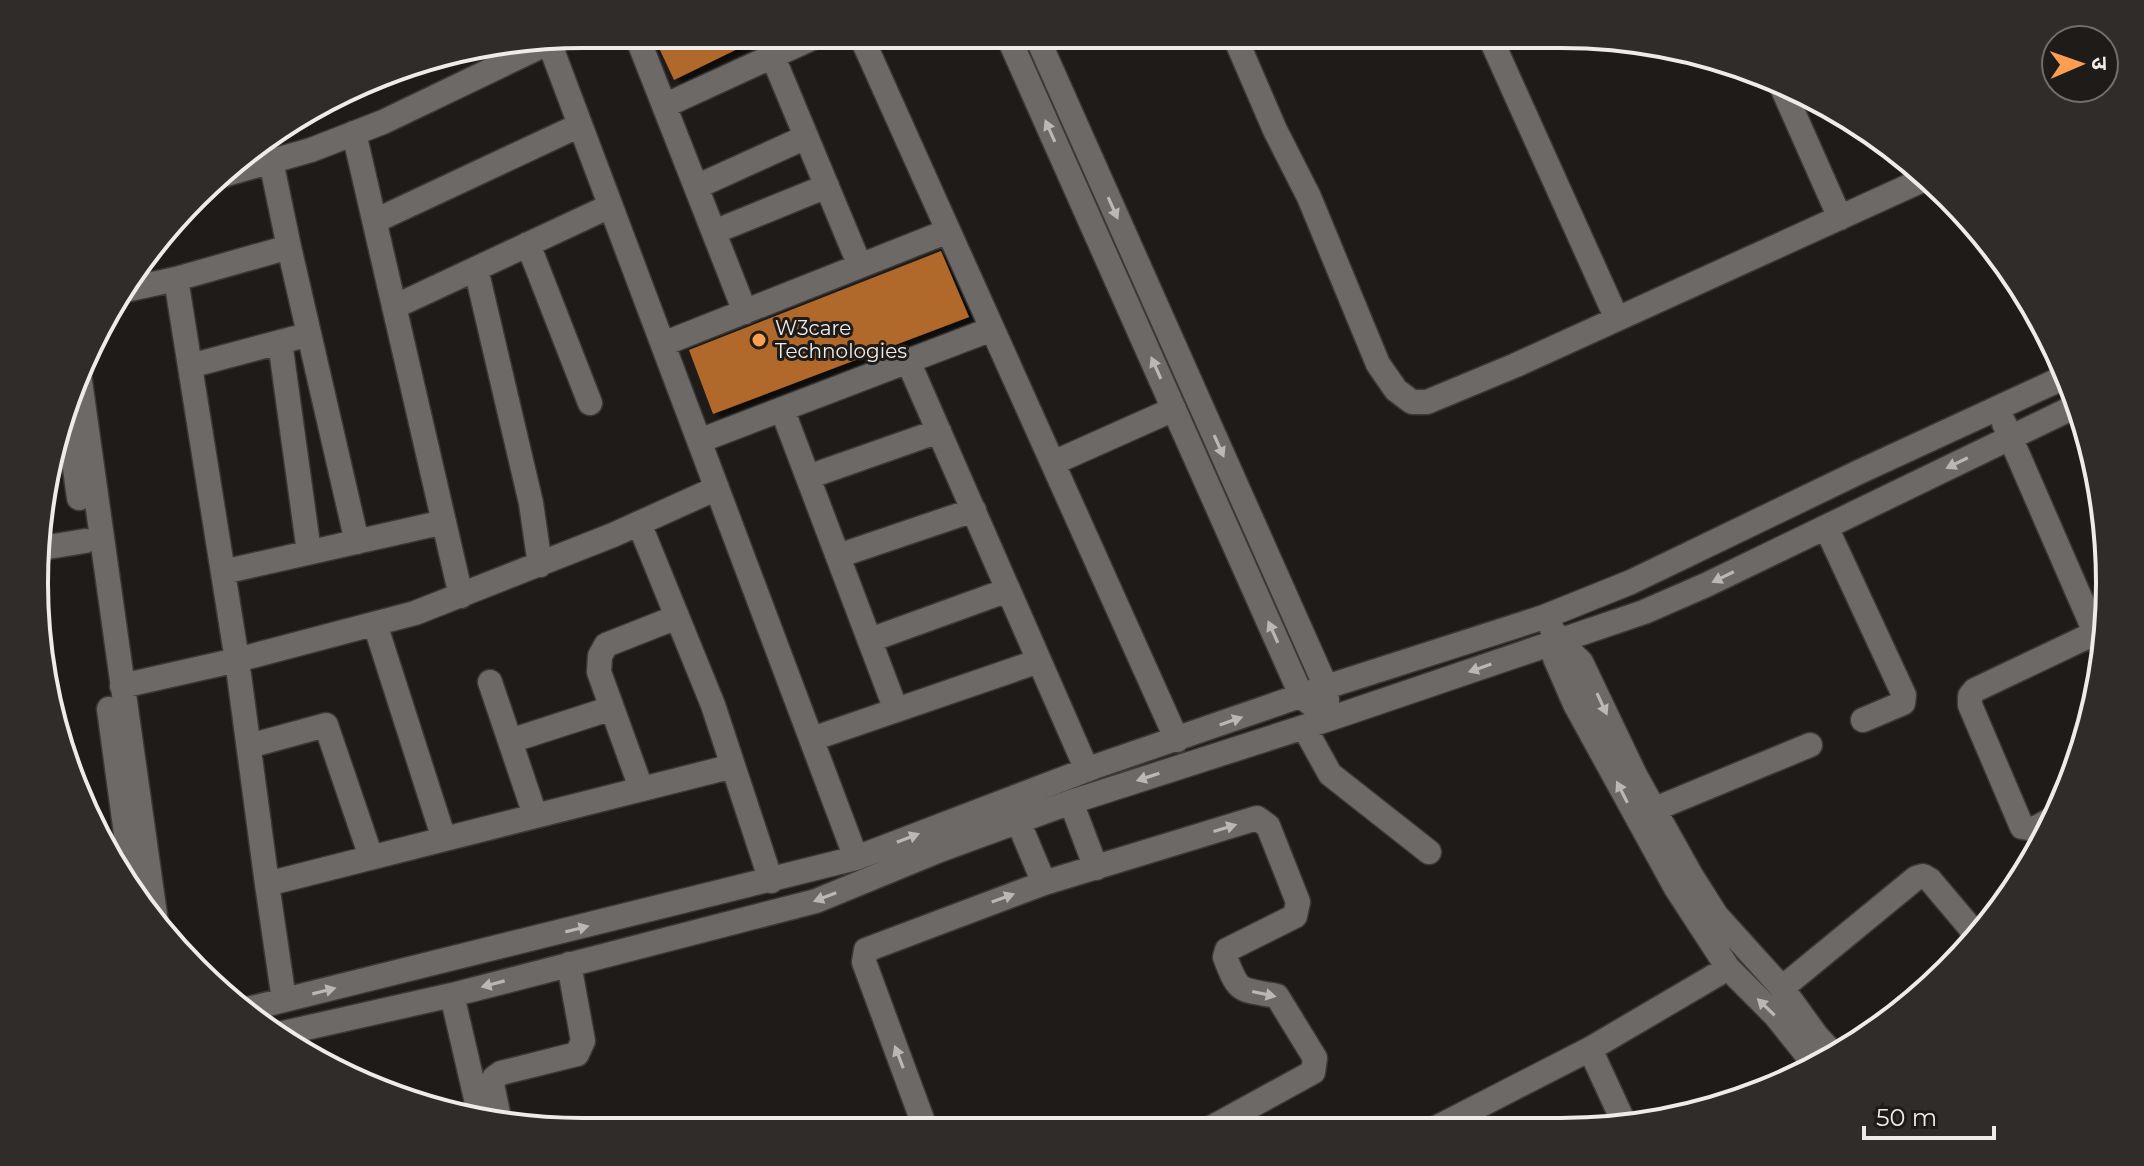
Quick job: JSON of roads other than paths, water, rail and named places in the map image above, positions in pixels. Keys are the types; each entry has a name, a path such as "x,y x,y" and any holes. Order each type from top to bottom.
{"street":[{"path":"641,48 745,312"},
{"path":"664,106 792,48"},
{"path":"866,48 1177,740"},
{"path":"1014,48 1302,697 1329,719"},
{"path":"1042,48 1326,687 1329,719"},
{"path":"1240,48 1275,130 1309,197 1378,364 1396,390 1412,402 1427,402 1916,183"},
{"path":"1495,48 1617,319"},
{"path":"555,49 610,206 856,858"},
{"path":"245,168 383,122 529,51"},
{"path":"773,57 860,266"},
{"path":"1787,98 1840,218"},
{"path":"375,221 580,125"},
{"path":"354,133 461,596"},
{"path":"696,187 806,137"},
{"path":"271,161 357,542"},
{"path":"714,232 827,186"},
{"path":"394,307 610,206"},
{"path":"663,344 948,231"},
{"path":"528,244 590,403"},
{"path":"137,287 289,247"},
{"path":"476,269 531,503 540,565"},
{"path":"176,279 237,660 284,1000"},
{"path":"699,441 992,329"},
{"path":"190,366 309,335"},
{"path":"280,342 309,552"},
{"path":"908,361 1087,770"},
{"path":"257,1007 856,858 1087,770 1326,687 1544,617 1631,582 2056,381"},
{"path":"1998,408 2094,630"},
{"path":"782,409 896,710"},
{"path":"1053,463 1174,409"},
{"path":"291,1031 452,995 816,901 1071,802 1329,719 1644,612 2068,410"},
{"path":"71,429 131,868"},
{"path":"71,429 122,686 153,901"},
{"path":"808,477 939,431"},
{"path":"122,686 237,660 415,613 540,565 717,488"},
{"path":"838,556 974,510"},
{"path":"223,572 444,522"},
{"path":"639,523 713,705 771,881"},
{"path":"1826,527 1904,695 1903,703 1863,720"},
{"path":"49,547 85,541"},
{"path":"870,640 1008,590"},
{"path":"641,788 599,672 600,656 606,645 677,617"},
{"path":"1544,617 1559,641 1581,662 1655,809 1716,915 1782,988 1827,1047"},
{"path":"375,624 444,839"},
{"path":"2037,827 2022,827 1970,705 1970,696 1975,690 2093,634"},
{"path":"1559,641 1555,658 1575,704 1659,859 1728,968 1775,1015 1809,1057"},
{"path":"812,739 1039,661"},
{"path":"490,682 535,815"},
{"path":"510,741 612,708"},
{"path":"249,746 326,725 371,857"},
{"path":"1304,727 1330,774 1429,852"},
{"path":"1655,809 1810,745"},
{"path":"267,884 733,766"},
{"path":"1071,802 1096,868"},
{"path":"922,1118 864,962 866,950 1044,883 1257,818 1268,826 1298,909 1295,916 1227,950 1225,957 1235,985 1242,990 1277,996 1315,1058 1315,1065 1313,1072 1229,1118"},
{"path":"1018,821 1044,883"},
{"path":"1782,988 1916,878 1923,876 1930,880 1970,927"},
{"path":"497,1111 492,1084 494,1078 501,1073 577,1054 581,1048 583,1041 569,964"},
{"path":"1473,1118 1728,968"},
{"path":"452,995 478,1108"},
{"path":"1590,1049 1620,1114"}],"place":[{"name":"W3care Technologies","path":"759,340"}]}
